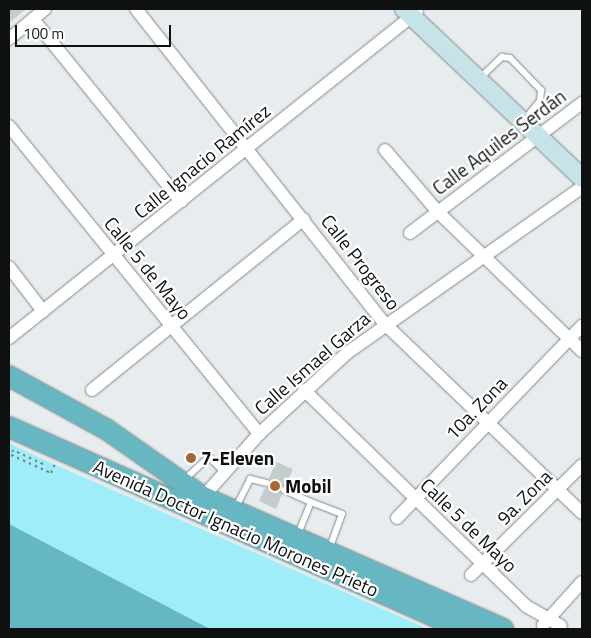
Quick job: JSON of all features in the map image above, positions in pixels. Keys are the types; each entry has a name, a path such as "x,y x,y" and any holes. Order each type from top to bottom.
{"highway":[{"name":"Avenida Doctor Ignacio Morones Prieto","path":"9,376 106,429 180,483 204,497 503,629"},
{"name":"Avenida Doctor Ignacio Morones Prieto","path":"9,427 462,629"},
{"path":"104,469 180,483"}],"main road":[{"path":"412,11 541,134 582,169"},
{"path":"541,134 582,178"}],"street":[{"path":"9,39 45,9"},
{"name":"Calle Progreso","path":"136,9 248,148 385,324 582,513"},
{"name":"Calle Ignacio Ramírez","path":"9,338 248,148 412,11"},
{"path":"33,19 181,201"},
{"name":"Calle Aquiles Serdán","path":"410,233 582,102"},
{"name":"Calle 5 de Mayo","path":"9,126 259,434"},
{"path":"385,150 438,212 483,259 582,351"},
{"name":"Calle Ismael Garza","path":"204,497 259,434 304,390 385,324 483,259 582,188"},
{"path":"92,390 304,219"},
{"path":"9,267 43,311"},
{"name":"10a. Zona","path":"397,518 487,422 582,326"},
{"name":"Calle 5 de Mayo","path":"304,390 414,500 526,606 545,622 563,628"},
{"name":"9a. Zona","path":"471,575 582,466"},
{"path":"545,622 582,582"}],"lane":[{"path":"480,77 502,58 510,58 541,90 540,101 525,119"},
{"path":"180,483 209,457 225,473"},
{"path":"234,511 250,479 267,483"},
{"path":"284,490 342,514 328,553"},
{"path":"296,538 311,502"}],"path":[{"path":"42,464 13,450 11,454 51,473"}],"shaded area":[{"path":"9,443 40,458 428,629 9,629"},
{"path":"9,524 210,629 9,629"}],"building":[{"path":"9,9 26,9 9,23"},
{"name":"Mobil","path":"276,462 293,469 286,485 279,488 282,494 276,509 259,501 265,488 272,485 269,478"}],"place":[{"name":"7-Eleven","path":"191,458"},
{"name":"Mobil","path":"275,486"}]}
